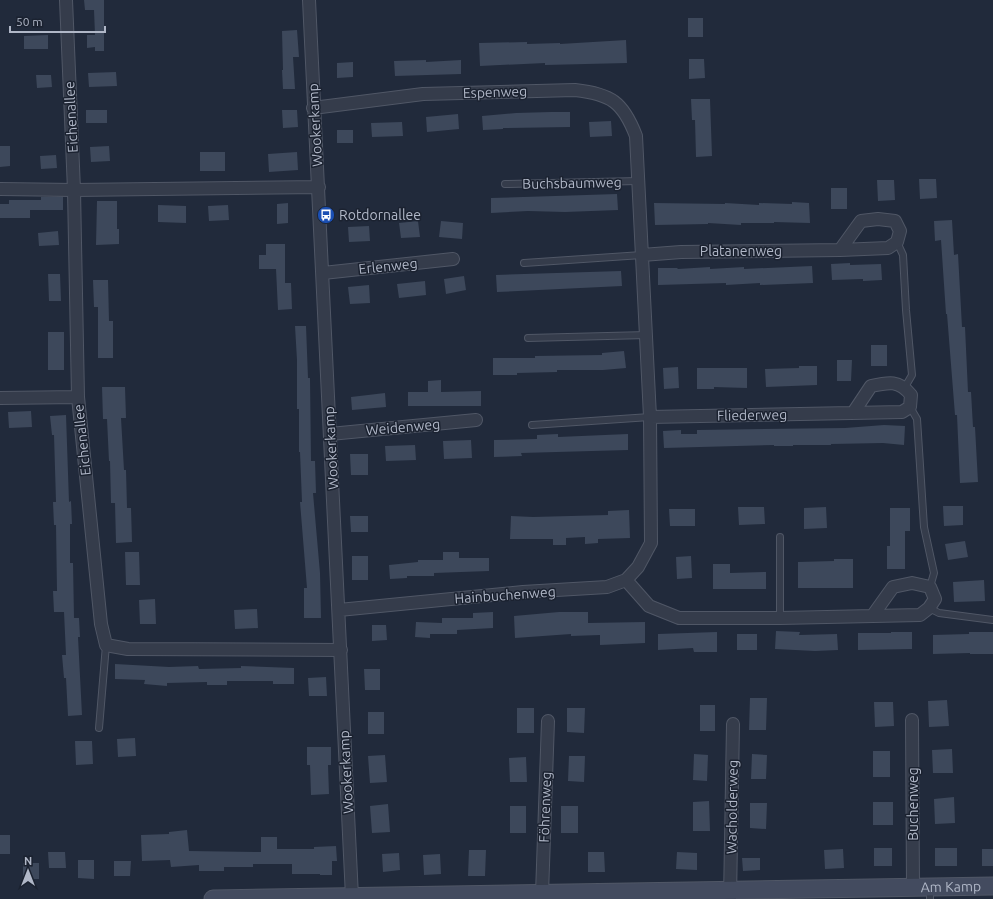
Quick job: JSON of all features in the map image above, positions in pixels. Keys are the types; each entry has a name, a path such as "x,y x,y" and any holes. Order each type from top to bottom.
{"street":[{"name":"Eichenallee","path":"66,0 74,190 78,397 101,624 106,645"},
{"name":"Wookerkamp","path":"309,0 352,897"},
{"name":"Espenweg","path":"313,108 423,94 575,90 595,92 610,98 621,108 630,120 636,136 637,155"},
{"name":"Buchsbaumweg","path":"637,155 650,417 651,543"},
{"path":"0,188 74,190 319,187"},
{"path":"840,250 861,221 878,218 895,221 900,231 897,242"},
{"name":"Platanenweg","path":"642,255 681,252 888,248 897,242"},
{"name":"Erlenweg","path":"322,273 453,259"},
{"path":"853,413 872,386 888,382 905,387 911,395 910,407"},
{"path":"0,398 78,397"},
{"name":"Fliederweg","path":"650,417 902,412 910,407"},
{"name":"Weidenweg","path":"330,434 476,420"},
{"name":"Hainbuchenweg","path":"339,610 523,592 607,587 626,580 638,567 651,543"},
{"path":"626,580 649,606 679,618 920,616 929,608 934,599 930,587 912,583 893,586 873,616"},
{"path":"106,645 128,649 341,650"},
{"name":"Buchenweg","path":"912,720 913,887"},
{"name":"Föhrenweg","path":"542,894 548,721"},
{"name":"Wacholderweg","path":"730,895 733,724"},
{"name":"Am Kamp","path":"212,899 542,894 607,896 730,895 913,887 930,893 993,886"}],"lane":[{"name":"Buchsbaumweg","path":"505,184 638,181"},
{"path":"897,242 903,255 912,375 905,387"},
{"path":"524,263 642,255"},
{"path":"528,338 647,335"},
{"path":"910,407 916,419 924,527 934,573 930,587"},
{"path":"532,425 650,417"},
{"path":"780,537 780,618"},
{"path":"929,608 939,613 993,620"},
{"path":"99,728 106,645"}],"building":[{"path":"84,0 104,0 104,51 95,51 95,47 87,48 87,35 95,35 94,10 85,10"},
{"path":"688,18 703,18 703,37 688,37"},
{"path":"297,30 299,57 293,57 295,89 283,89 282,31"},
{"path":"48,35 48,49 24,49 24,36"},
{"path":"626,40 627,63 545,65 545,63 480,66 479,43 527,42 527,44 560,44"},
{"path":"689,59 704,59 705,78 689,79"},
{"path":"426,60 426,62 461,60 461,74 395,76 394,61"},
{"path":"353,62 353,77 337,78 337,63"},
{"path":"116,72 117,86 89,87 88,73"},
{"path":"36,75 51,75 52,87 37,88"},
{"path":"691,99 710,99 712,156 696,157 695,120 692,120"},
{"path":"86,110 107,110 107,123 86,123"},
{"path":"282,110 297,110 298,127 283,128"},
{"path":"570,112 570,127 503,128 483,130 482,116"},
{"path":"458,114 459,129 427,132 426,117"},
{"path":"611,121 612,136 590,137 589,122"},
{"path":"402,122 403,136 372,137 371,123"},
{"path":"337,130 353,130 353,143 337,143"},
{"path":"0,146 10,146 10,166 0,167"},
{"path":"109,146 110,161 91,162 90,147"},
{"path":"200,152 225,152 225,171 200,171"},
{"path":"297,152 298,170 269,172 268,154"},
{"path":"56,155 57,168 41,169 40,156"},
{"path":"919,179 936,179 937,198 920,199"},
{"path":"877,180 894,180 895,200 878,201"},
{"path":"831,188 847,188 847,209 831,209"},
{"path":"617,194 618,210 491,213 491,198"},
{"path":"41,197 63,197 63,210 30,210 30,218 0,218 0,204 9,204 9,200 41,200"},
{"path":"97,201 117,201 117,229 119,229 119,244 96,245"},
{"path":"792,202 809,203 810,223 774,222 741,223 741,225 708,223 655,225 654,203 725,203 759,205 759,203 792,204"},
{"path":"288,203 288,223 277,224 277,204"},
{"path":"158,205 186,206 186,223 158,222"},
{"path":"228,205 229,220 209,221 208,206"},
{"path":"952,220 954,255 958,254 962,327 965,327 968,392 971,392 973,427 975,427 978,482 960,483 957,415 955,415 941,240 935,241 934,221"},
{"path":"418,221 420,237 401,238 399,223"},
{"path":"441,221 463,223 462,239 439,237"},
{"path":"369,226 370,241 349,242 348,227"},
{"path":"58,231 59,245 39,246 38,233"},
{"path":"266,244 285,244 285,283 291,283 292,309 278,310 276,269 259,269 259,255 266,255"},
{"path":"850,263 850,265 881,264 882,280 832,280 831,264"},
{"path":"812,266 813,283 760,285 760,283 726,285 726,283 658,285 658,268 678,269 710,267 710,269 744,267 744,269"},
{"path":"621,271 622,286 497,292 496,275"},
{"path":"48,274 60,274 61,301 49,301"},
{"path":"464,276 466,290 446,294 444,279"},
{"path":"93,280 108,280 109,321 113,321 113,358 98,358 98,307 94,307"},
{"path":"425,281 426,295 399,298 397,284"},
{"path":"369,285 370,303 350,304 348,287"},
{"path":"295,326 306,326 308,378 310,378 311,461 315,461 316,493 313,493 320,573 321,618 304,618 304,588 307,588 300,502 302,502 299,452 299,409 297,409"},
{"path":"48,332 64,332 64,370 48,370"},
{"path":"871,345 887,345 887,366 871,366"},
{"path":"624,351 626,368 603,370 557,370 557,372 493,375 493,358 602,355 602,353"},
{"path":"837,360 852,360 851,381 837,381"},
{"path":"799,366 817,366 817,385 766,387 765,369 799,368"},
{"path":"678,367 679,388 664,389 663,368"},
{"path":"697,368 747,368 747,388 714,387 714,389 697,389"},
{"path":"441,380 441,392 481,391 481,406 408,406 408,392 428,392 428,381"},
{"path":"102,387 125,387 126,418 121,418 124,470 126,470 127,508 131,508 132,542 116,543 115,503 111,503 107,419 103,419"},
{"path":"385,393 386,407 352,410 351,397"},
{"path":"31,411 32,427 9,428 8,412"},
{"path":"66,415 69,502 71,501 72,524 70,524 70,563 73,563 74,618 79,618 80,637 78,637 82,715 68,716 66,678 64,678 62,655 66,655 64,612 54,612 53,591 57,591 56,525 54,525 53,502 56,502 54,435 52,435 50,416"},
{"path":"884,425 905,426 904,445 883,443 664,448 663,431 681,430 681,434 697,434 697,430 845,428"},
{"path":"558,434 558,437 628,434 628,450 521,453 522,456 494,457 494,440 537,439 537,435"},
{"path":"471,440 472,458 444,459 443,441"},
{"path":"415,445 416,460 386,461 385,446"},
{"path":"350,454 368,454 368,475 351,475"},
{"path":"943,506 963,506 963,525 944,526"},
{"path":"738,507 764,507 765,524 739,525"},
{"path":"826,507 827,528 804,529 804,508"},
{"path":"890,508 910,508 910,531 905,531 905,569 887,569 887,546 890,546"},
{"path":"669,509 695,509 695,526 670,526"},
{"path":"629,510 630,538 598,539 598,543 585,544 585,537 566,538 566,545 553,545 553,539 510,539 511,516 533,517 608,515 608,511"},
{"path":"350,516 368,516 368,532 351,532"},
{"path":"965,541 968,557 948,560 945,544"},
{"path":"125,552 139,552 140,585 126,585"},
{"path":"443,552 459,552 459,558 489,558 489,571 434,573 434,576 407,576 407,578 390,579 389,565 418,562 418,560 443,560"},
{"path":"352,556 368,556 368,580 352,580"},
{"path":"691,556 692,578 677,579 676,557"},
{"path":"834,559 853,559 853,588 798,588 798,562 834,561"},
{"path":"713,564 730,564 730,573 766,572 766,589 713,589"},
{"path":"984,580 985,601 954,602 953,582"},
{"path":"155,599 156,624 140,624 139,600"},
{"path":"257,609 258,628 235,629 234,610"},
{"path":"493,612 493,628 457,630 457,634 430,634 430,638 415,637 416,622 442,623 442,618 473,618 473,613"},
{"path":"559,612 588,612 588,623 645,622 645,643 600,645 600,635 571,636 571,634 515,638 514,616"},
{"path":"372,625 386,625 387,640 372,641"},
{"path":"776,631 800,632 799,635 837,634 838,650 815,651 775,649"},
{"path":"717,632 717,652 694,652 693,648 658,650 658,634"},
{"path":"912,632 912,649 858,650 858,633"},
{"path":"969,632 993,632 993,654 933,654 933,635 969,634"},
{"path":"737,634 757,634 757,650 737,650"},
{"path":"115,664 169,667 198,666 199,669 241,668 241,666 294,668 294,684 273,684 273,681 227,681 227,685 207,685 207,682 167,683 167,686 144,684 145,680 115,679"},
{"path":"364,669 380,669 380,690 365,690"},
{"path":"326,677 327,696 309,696 308,678"},
{"path":"750,698 767,698 766,730 749,730"},
{"path":"947,700 949,726 929,727 928,701"},
{"path":"874,702 893,702 894,726 875,727"},
{"path":"700,705 715,705 715,731 700,731"},
{"path":"517,708 534,708 534,733 517,733"},
{"path":"567,708 585,708 584,733 567,732"},
{"path":"368,712 384,712 384,734 368,734"},
{"path":"135,738 136,756 118,757 117,739"},
{"path":"75,741 92,741 93,764 76,765"},
{"path":"307,747 331,747 331,765 328,765 329,794 311,795 310,765 307,765"},
{"path":"952,749 953,773 933,773 932,750"},
{"path":"873,751 890,751 890,777 873,777"},
{"path":"694,754 708,755 707,781 693,780"},
{"path":"752,754 767,755 766,779 751,779"},
{"path":"385,755 387,782 370,783 368,756"},
{"path":"569,756 585,756 584,782 568,781"},
{"path":"526,757 527,782 510,782 509,758"},
{"path":"954,797 955,823 935,824 934,799"},
{"path":"709,801 710,831 693,831 693,802"},
{"path":"873,802 893,802 893,825 873,825"},
{"path":"750,803 767,803 766,829 750,828"},
{"path":"388,804 390,832 372,833 370,806"},
{"path":"510,806 526,806 526,833 510,833"},
{"path":"561,806 578,806 578,833 561,833"},
{"path":"187,830 189,851 261,852 261,837 277,837 277,849 314,849 314,847 336,846 337,861 332,861 332,875 320,875 292,874 292,864 253,864 253,867 224,867 224,871 199,871 199,865 171,867 170,860 142,861 141,835 169,834 169,832"},
{"path":"0,835 10,835 10,854 0,854"},
{"path":"874,848 892,848 892,866 874,866"},
{"path":"935,848 957,848 957,866 935,866"},
{"path":"843,849 844,868 825,869 824,850"},
{"path":"982,849 993,849 993,866 982,866"},
{"path":"469,850 486,850 485,876 468,876"},
{"path":"48,852 65,852 66,868 49,868"},
{"path":"588,852 604,852 605,872 588,872"},
{"path":"677,852 697,853 697,870 676,869"},
{"path":"399,853 400,870 383,872 382,854"},
{"path":"440,854 441,874 424,875 423,855"},
{"path":"742,858 760,858 760,870 743,871"},
{"path":"78,860 94,860 94,879 78,878"},
{"path":"114,861 131,861 130,876 114,876"},
{"path":"23,863 39,863 39,879 23,879"}],"place":[{"name":"Rotdornallee","path":"326,215"}]}
